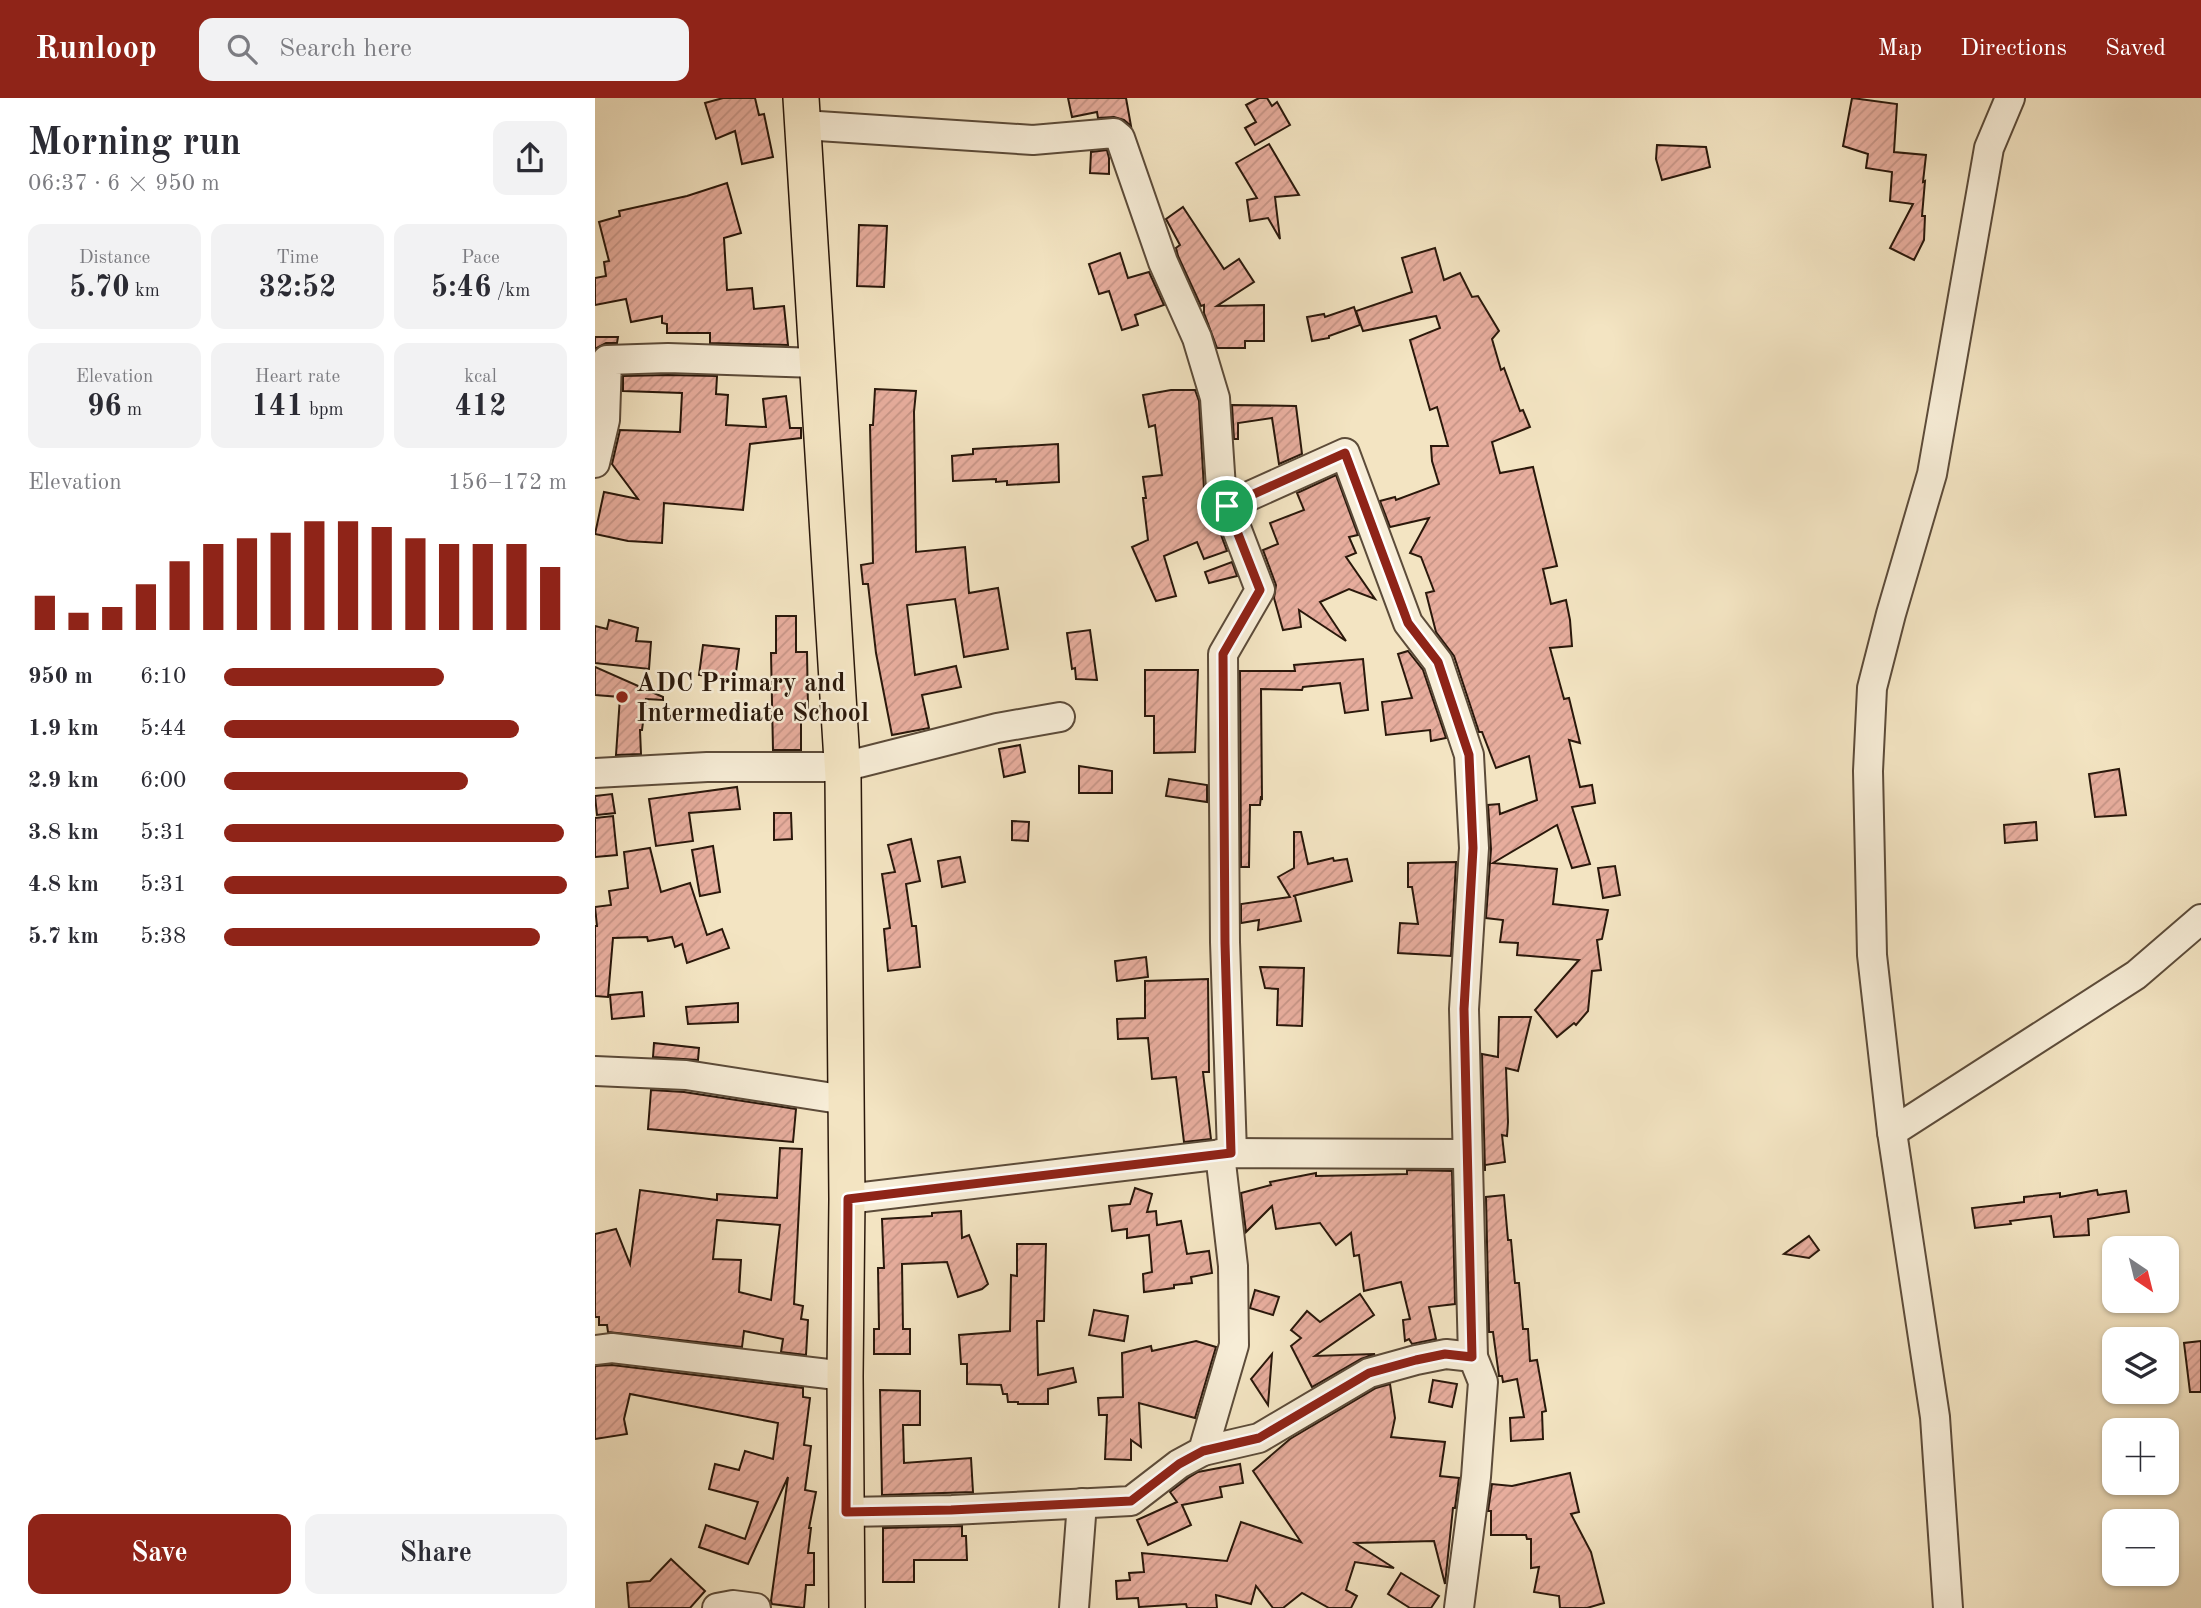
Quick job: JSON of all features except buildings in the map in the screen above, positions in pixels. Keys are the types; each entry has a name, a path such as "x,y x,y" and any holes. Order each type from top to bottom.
{"main road":[{"path":"802,111 843,767 848,1199 845,1376 847,1608"}],"street":[{"path":"1948,1608 1935,1417 1892,1132 1872,955 1868,771 1873,688 1891,614 1932,474 1989,148 2010,98"},
{"path":"802,111 1033,140 1114,133 1120,138 1163,262 1197,338 1212,386 1221,488 1260,590 1223,654 1226,1153 1233,1266 1234,1345 1203,1451"},
{"path":"595,463 605,420 601,360 668,358 818,363"},
{"path":"1227,506 1345,453 1408,623 1438,662 1469,755 1473,848 1464,1009 1466,1154 1472,1357 1483,1382 1476,1477 1459,1608"},
{"path":"595,773 707,767 843,767 997,728 1060,718"},
{"path":"1892,1132 2136,975 2201,919"},
{"path":"595,1071 686,1075 846,1100"},
{"path":"848,1199 1226,1153 1466,1154"},
{"path":"595,1350 613,1348 845,1376"},
{"path":"846,1512 1131,1501 1179,1464 1203,1451 1259,1438 1369,1373 1445,1354 1472,1357"},
{"path":"1074,1608 1082,1503"},
{"path":"717,1608 733,1605 755,1608"}],"place":[{"name":"ADC Primary and Intermediate School","path":"622,697"}],"route":[{"path":"1345,453 1408,623 1438,662 1460,723 1469,755 1473,848 1464,1009 1472,1357 1445,1354 1369,1373 1259,1438 1203,1451 1179,1464 1131,1501 846,1512 848,1199 1231,1153 1225,943 1223,654 1260,590 1227,506 1345,453"}]}
